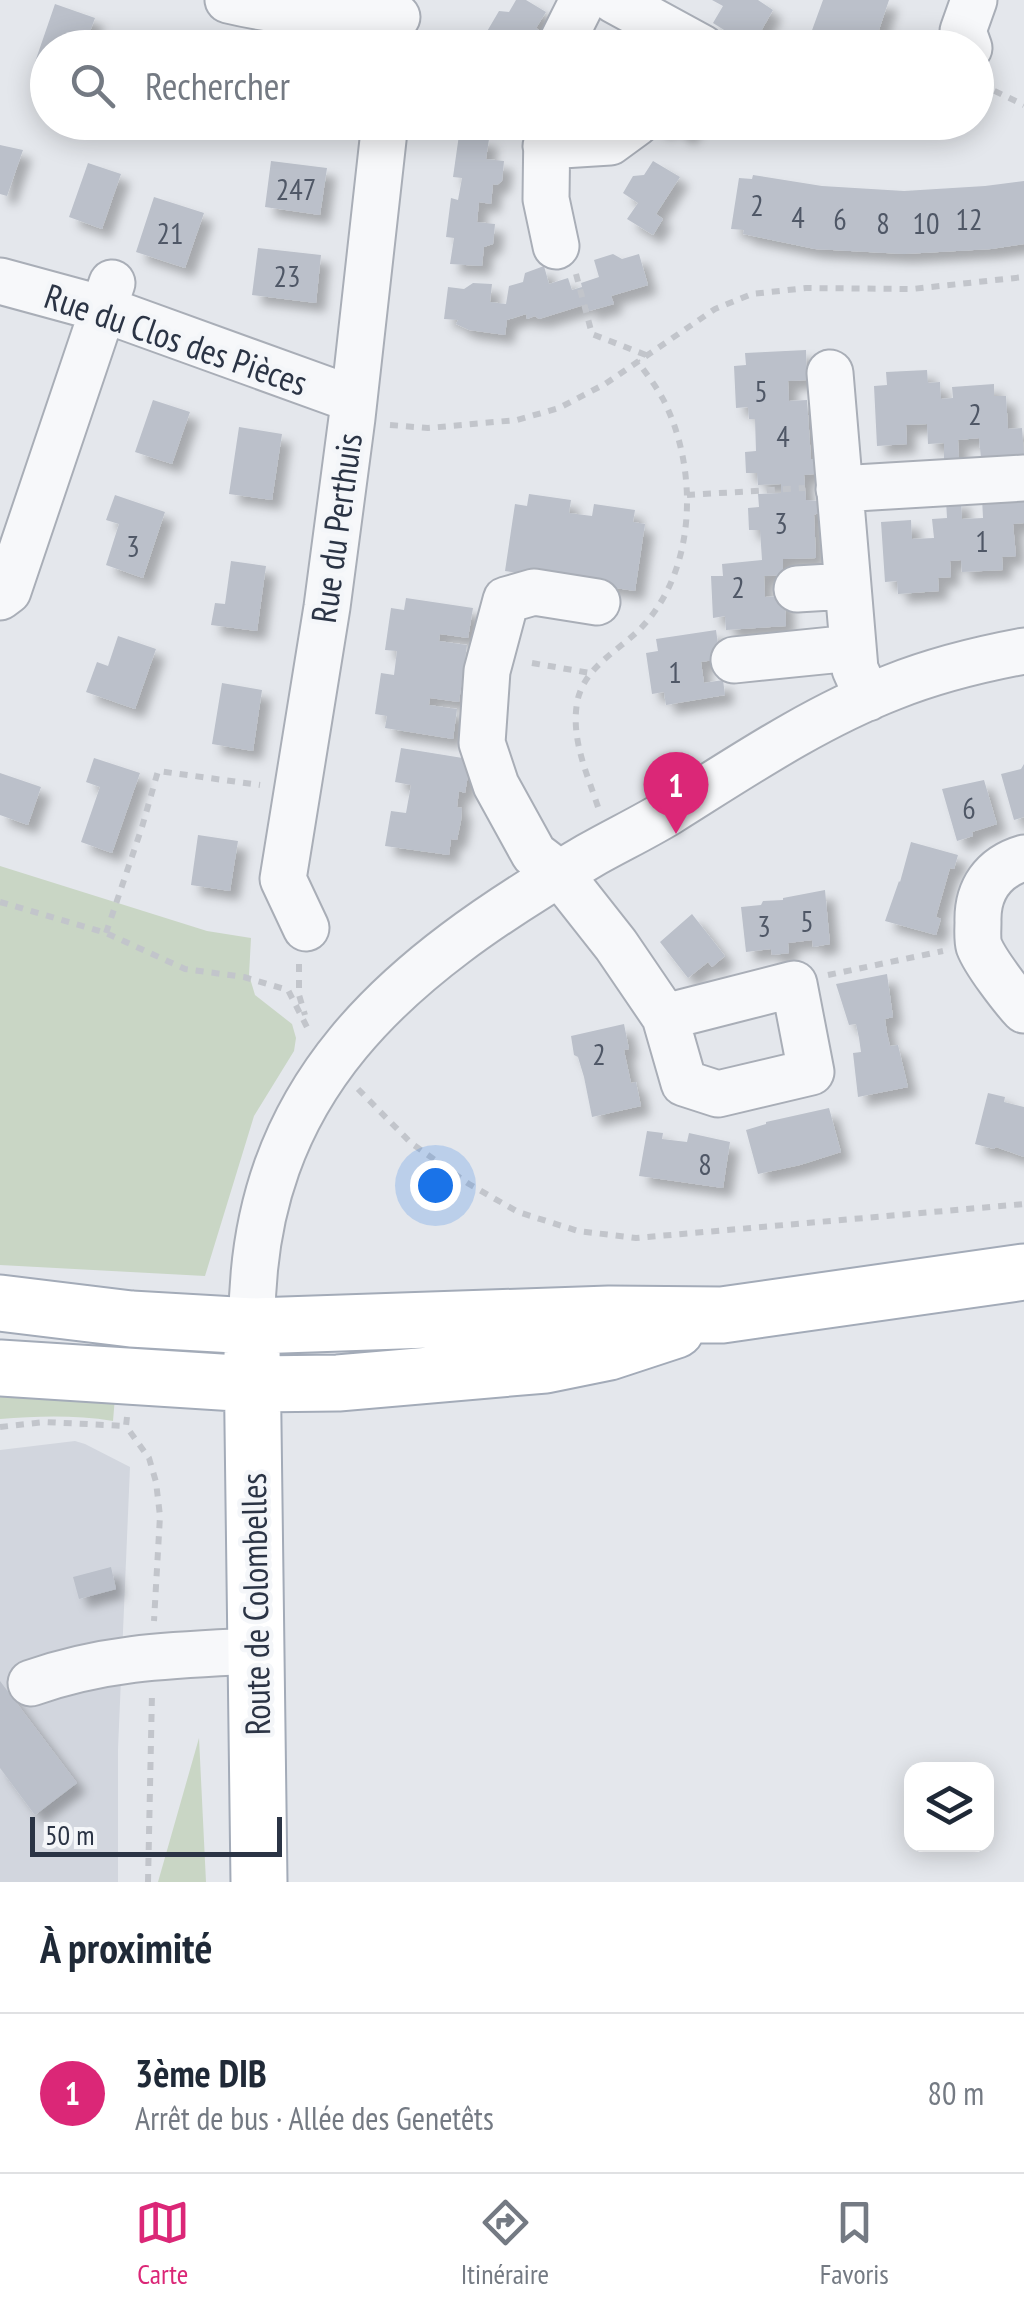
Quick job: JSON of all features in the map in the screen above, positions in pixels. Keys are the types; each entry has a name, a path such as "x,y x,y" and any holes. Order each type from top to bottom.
{"main road":[{"path":"0,1303 131,1319 252,1326 609,1314 722,1315 1024,1272"},
{"path":"0,1368 252,1384 338,1383 545,1365 609,1352 722,1315"},
{"name":"Route de Colombelles","path":"252,1326 259,1882"}],"street":[{"path":"228,0 269,10 397,21"},
{"path":"568,30 583,0"},
{"path":"614,0 669,30"},
{"path":"962,30 974,0"},
{"name":"Rue du Perthuis","path":"306,928 283,879 326,607 383,140"},
{"path":"546,140 546,199 556,246"},
{"name":"Rue du Clos des Pièces","path":"0,281 108,295 352,408"},
{"path":"0,597 8,591 108,295"},
{"path":"830,373 854,668 868,698"},
{"path":"839,487 1024,478"},
{"path":"797,590 847,586"},
{"path":"598,602 534,592 506,600 486,671 482,743 496,785 534,854 560,874 616,945 665,1017 684,1083 718,1094 811,1072 794,984 665,1017"},
{"path":"734,660 852,648"},
{"path":"252,1326 252,1284 260,1222 282,1150 318,1083 400,986 460,938 560,874 780,743 895,686 1024,651"},
{"path":"1024,858 1008,863 988,882 978,912 978,945 1024,1010"},
{"path":"31,1683 71,1669 153,1656 256,1651"}],"path":[{"path":"994,90 1024,104"},
{"path":"556,246 573,259 592,334 646,356"},
{"path":"352,408 386,425 428,428 517,420 559,408 605,384 715,309 752,294 806,288 912,289 1024,276"},
{"path":"600,812 577,746 577,703 586,676 641,628 659,606 674,577 687,518 678,439 663,399 637,361"},
{"path":"687,495 839,487"},
{"path":"532,663 590,673"},
{"path":"106,933 158,771 296,790"},
{"path":"0,902 106,933 185,969 288,990 312,1035 299,995 298,971 306,928"},
{"path":"794,984 853,968 978,945"},
{"path":"355,1086 411,1143 469,1184 518,1212 578,1231 636,1238 1024,1204"},
{"path":"0,1427 45,1422 126,1426 148,1458 156,1482 160,1516 148,1882"}],"shaded area":[{"path":"75,1441 130,1467 118,1749 118,1882 0,1882 0,1450"}],"green space":[{"path":"0,866 207,931 251,938 249,975 255,995 292,1024 296,1038 294,1051 254,1116 205,1276 0,1265"},
{"path":"0,1389 115,1397 113,1421 57,1417 0,1419"},
{"path":"199,1738 206,1882 158,1882"}],"building":[{"path":"516,0 526,0 546,12 536,28 539,30 488,30 499,11 509,12"},
{"path":"712,0 758,0 773,10 762,30 724,30 713,23 723,6"},
{"path":"823,0 889,0 879,30 812,30"},
{"path":"55,4 95,18 91,30 46,30"},
{"path":"458,140 489,140 486,159 504,161 502,181 493,184 491,204 479,202 477,222 495,224 493,244 484,247 482,266 450,264 454,238 446,237 451,198 458,200 462,178 453,177"},
{"path":"0,145 23,150 7,196 0,194"},
{"path":"271,161 327,168 320,215 265,207"},
{"path":"653,161 680,177 656,214 663,219 653,235 627,219 638,203 623,193 633,176 644,175"},
{"path":"88,163 121,174 102,229 69,217"},
{"path":"753,175 822,186 904,191 1024,181 1024,244 904,254 815,249 743,234 744,230 731,229 739,178 752,179"},
{"path":"154,197 204,213 185,268 136,252"},
{"path":"258,248 321,255 316,303 252,295"},
{"path":"613,254 622,259 639,254 648,285 611,296 614,304 589,311 587,304 539,319 527,319 526,314 507,320 505,335 469,330 456,324 458,320 444,319 448,287 464,289 473,283 492,284 490,302 506,304 509,286 523,282 525,273 544,266 549,284 568,278 572,290 599,277 594,260"},
{"path":"806,350 807,380 788,381 789,401 807,400 811,459 815,460 818,472 804,475 806,500 821,504 820,512 814,515 816,558 783,559 783,575 764,576 765,597 785,596 786,626 726,630 725,616 713,618 711,576 723,576 722,564 762,560 760,530 749,530 748,508 759,507 758,494 781,493 781,484 758,485 757,473 746,473 745,452 756,451 755,419 749,419 748,407 736,408 734,366 746,365 745,353"},
{"path":"927,370 928,383 940,382 941,399 953,398 952,387 994,384 994,396 1006,396 1008,429 1022,428 1024,455 981,458 979,438 958,440 959,459 944,459 944,443 928,444 927,424 906,425 907,444 877,446 874,386 887,385 886,372"},
{"path":"153,400 190,412 172,464 135,452"},
{"path":"239,427 282,434 272,500 229,494"},
{"path":"529,494 571,500 569,513 592,516 594,504 635,510 633,522 645,524 635,591 505,571 515,504 527,506"},
{"path":"115,495 165,512 143,578 106,565 119,524 106,520"},
{"path":"1024,495 1024,523 1013,524 1016,556 1002,557 1003,570 962,572 961,560 950,561 951,577 938,578 939,591 898,594 897,581 885,582 881,522 911,520 912,539 934,538 932,519 947,518 946,500 961,499 962,519 983,518 982,498"},
{"path":"231,561 266,566 257,631 211,625 215,603 225,604"},
{"path":"406,598 473,608 468,638 440,634 439,641 467,645 459,702 430,698 429,705 457,709 453,739 385,728 387,716 375,714 381,673 394,675 397,651 385,650 391,608 404,610"},
{"path":"716,630 720,659 701,662 704,683 723,680 725,695 666,705 664,692 652,694 646,653 658,651 656,639"},
{"path":"118,636 156,649 135,709 86,692 97,662 108,666"},
{"path":"222,683 262,690 253,751 212,744"},
{"path":"401,748 475,760 465,793 459,791 457,807 462,808 461,821 457,840 451,839 449,855 385,846 391,811 406,813 411,785 395,782"},
{"path":"94,758 140,773 112,853 81,842 100,787 86,782"},
{"path":"1024,764 1024,817 1014,820 1001,774 1021,769"},
{"path":"0,773 41,787 28,825 0,815"},
{"path":"984,780 997,824 957,841 942,789"},
{"path":"198,835 238,841 230,891 191,885"},
{"path":"911,842 958,855 954,869 950,868 936,917 941,919 936,935 885,921"},
{"path":"825,890 830,944 813,947 812,940 788,943 789,953 772,955 771,949 746,952 741,907"},
{"path":"692,914 725,956 712,967 708,962 688,978 660,942"},
{"path":"887,974 893,1017 885,1019 887,1033 890,1046 898,1045 908,1087 858,1097 853,1053 861,1052 859,1038 856,1024 849,1025 836,984"},
{"path":"624,1024 629,1049 624,1050 641,1106 592,1117 571,1036"},
{"path":"988,1093 1024,1107 1024,1157 975,1144"},
{"path":"829,1108 841,1152 758,1174 746,1130"},
{"path":"647,1131 663,1133 662,1139 687,1142 689,1133 730,1142 723,1188 639,1176"},
{"path":"111,1567 116,1589 79,1599 73,1577"},
{"path":"0,1681 77,1783 35,1815 0,1768"}],"place":[{"name":"3ème DIB","path":"676,834"}]}
